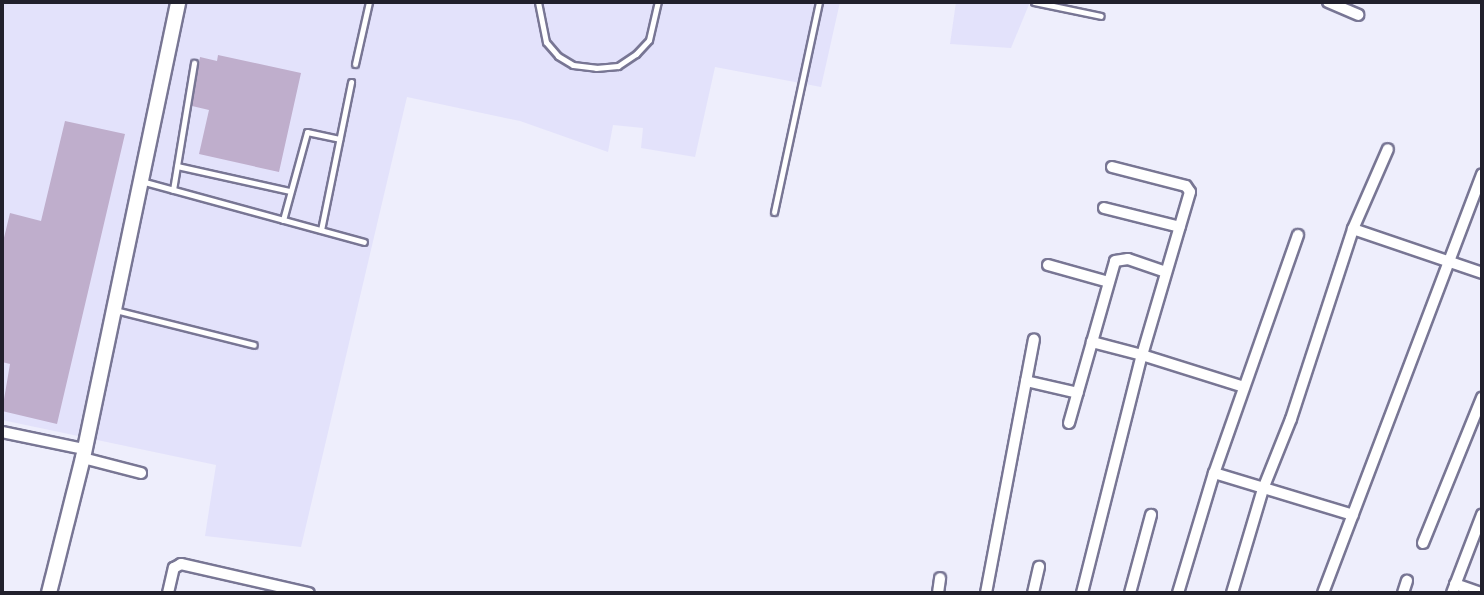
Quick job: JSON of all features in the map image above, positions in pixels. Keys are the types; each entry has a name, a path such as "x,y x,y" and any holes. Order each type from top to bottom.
{"street":[{"path":"49,593 83,454 177,2"},
{"path":"1328,2 1358,15"},
{"path":"1232,593 1263,489 1291,419 1353,229 1388,149"},
{"path":"1082,593 1142,355 1189,189 1112,167"},
{"path":"1323,593 1482,174"},
{"path":"1104,208 1180,227"},
{"path":"1353,229 1482,273"},
{"path":"1178,593 1214,473 1298,235"},
{"path":"1069,423 1109,282 1119,259 1166,272"},
{"path":"1048,265 1109,282"},
{"path":"986,593 1034,341"},
{"path":"1092,342 1244,387"},
{"path":"1026,381 1078,393"},
{"path":"1423,543 1482,398"},
{"path":"2,432 141,473"},
{"path":"1214,473 1353,515"},
{"path":"1130,593 1151,515"},
{"path":"1482,515 1453,589 1482,593"},
{"path":"168,593 174,568 181,564 309,593"},
{"path":"1033,593 1039,567"},
{"path":"938,593 940,578"},
{"path":"250,593 253,581"},
{"path":"1403,593 1408,581"}],"lane":[{"path":"355,64 369,2"},
{"path":"538,2 546,42 558,56 573,65 596,68 618,66 649,40 658,2"},
{"path":"774,212 819,2"},
{"path":"1034,2 1101,16"},
{"path":"173,190 194,63"},
{"path":"321,230 351,82"},
{"path":"282,220 307,132 340,139"},
{"path":"177,166 290,191"},
{"path":"141,181 365,242"},
{"path":"112,309 254,345"}],"shaded area":[{"path":"2,2 840,2 821,87 715,67 695,157 641,148 643,128 613,125 608,152 520,121 407,97 301,547 205,536 216,465 2,420"},
{"path":"956,2 1030,2 1011,48 950,44"}],"building":[{"path":"218,55 301,73 279,172 199,154 209,110 192,106 200,57 217,61"},
{"path":"65,121 125,134 57,424 2,411 10,364 2,362 2,246 10,213 41,221"}]}
